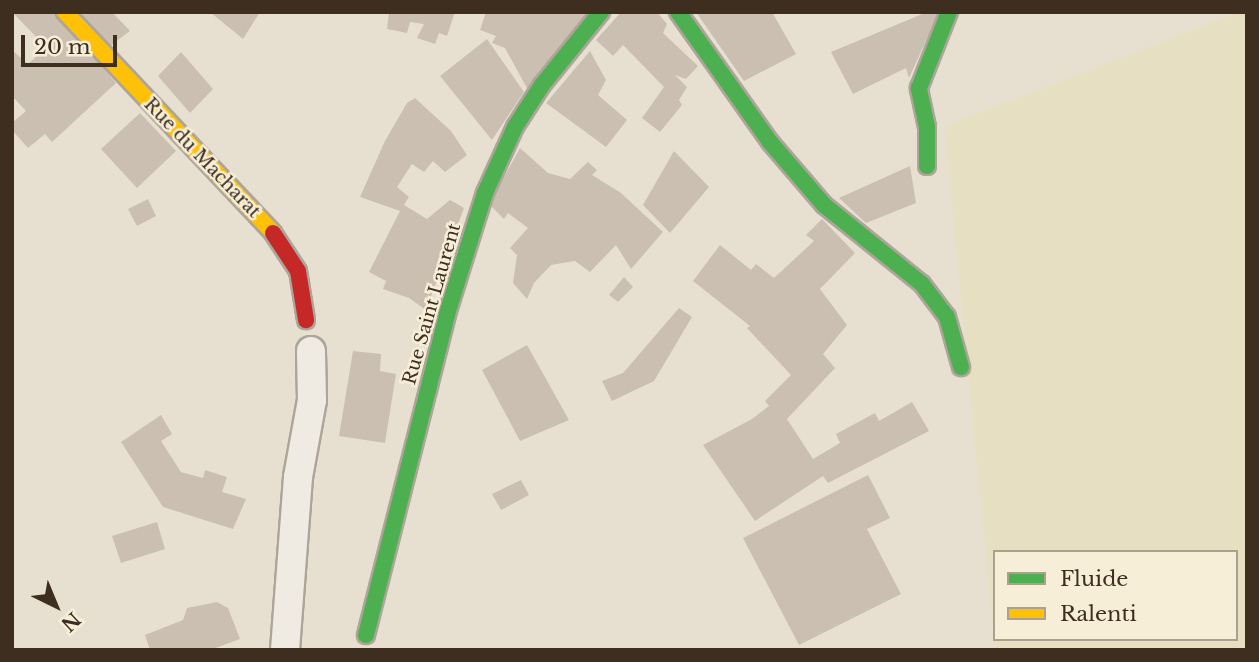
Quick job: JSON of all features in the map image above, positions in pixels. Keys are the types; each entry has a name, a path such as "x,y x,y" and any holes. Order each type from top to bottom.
{"street":[{"name":"Rue du Macharat","path":"65,12 271,229 298,271 306,320"},
{"name":"Rue Saint Laurent","path":"366,635 447,314 485,193 522,117 601,12"},
{"path":"677,12 770,142 824,205 922,284 947,317 961,367"},
{"path":"927,166 927,127 919,88 949,12"},
{"path":"285,650 299,477 312,400 311,351"}],"shaded area":[{"path":"1239,12 1247,12 1247,650 995,650 994,641 1238,641 1238,550 993,550 993,629 944,126"}],"building":[{"path":"12,12 55,12 116,83 52,142 45,134 28,148 12,130 12,123 26,111 12,96 12,50 28,64 49,45 43,44"},
{"path":"80,12 112,12 130,31 110,46"},
{"path":"210,12 260,12 243,39"},
{"path":"389,12 455,12 447,36 439,33 435,44 417,38 424,24 410,22 407,33 387,29"},
{"path":"486,12 591,12 528,90 505,48 492,43 496,36 480,30"},
{"path":"621,12 657,12 667,24 663,33 698,66 686,79 675,75 687,87 679,100 682,105 660,132 642,118 664,87 623,45 613,56 596,40"},
{"path":"696,12 772,12 796,54 744,81"},
{"path":"927,12 939,12 909,78 906,68 853,94 831,52"},
{"path":"487,39 524,92 492,140 440,76"},
{"path":"590,51 606,80 598,95 627,120 606,147 546,103"},
{"path":"181,52 213,89 190,113 158,76"},
{"path":"415,98 451,131 467,155 445,172 433,161 424,172 412,164 397,187 409,197 404,205 427,219 450,200 464,208 426,310 409,298 383,289 386,281 369,272 400,211 360,197 385,141 407,103"},
{"path":"140,113 176,151 137,188 101,149"},
{"path":"520,148 548,173 570,179 588,162 597,170 592,175 621,193 663,232 631,269 616,245 590,272 575,261 551,265 534,283 527,299 513,283 517,255 510,248 528,228 508,213 504,219 489,204"},
{"path":"674,151 709,187 670,233 643,205"},
{"path":"910,166 916,203 866,223 839,198"},
{"path":"148,199 156,216 137,226 128,209"},
{"path":"822,219 855,253 820,289 847,325 823,354 835,368 787,419 813,459 840,443 836,434 875,413 879,421 912,402 929,431 828,483 823,476 755,521 703,445 752,419 769,406 765,401 791,375 747,328 750,326 693,281 720,245 751,270 756,264 774,278 814,241 806,235"},
{"path":"624,277 633,287 618,302 609,295"},
{"path":"679,308 692,317 654,381 612,401 602,381 623,373"},
{"path":"527,345 569,420 520,441 482,370"},
{"path":"353,351 381,354 380,371 396,374 385,443 339,436"},
{"path":"161,415 172,434 161,441 181,472 203,478 205,470 227,477 222,492 246,499 233,529 163,507 121,442"},
{"path":"868,475 890,518 867,529 901,594 799,645 743,538"},
{"path":"521,480 529,495 501,510 492,494"},
{"path":"157,522 165,549 121,563 112,536"},
{"path":"217,602 228,608 240,639 210,650 150,650 145,635 183,620 187,608"}],"traffic: fast":[{"path":"366,635 447,314 485,193 515,127 542,85 601,12"},
{"path":"678,12 770,142 824,205 922,284 947,317 961,367"},
{"path":"927,166 927,127 919,88 949,12"}],"traffic: slow":[{"path":"65,12 273,233"}],"traffic: jam":[{"path":"273,233 298,271 306,320"}]}
